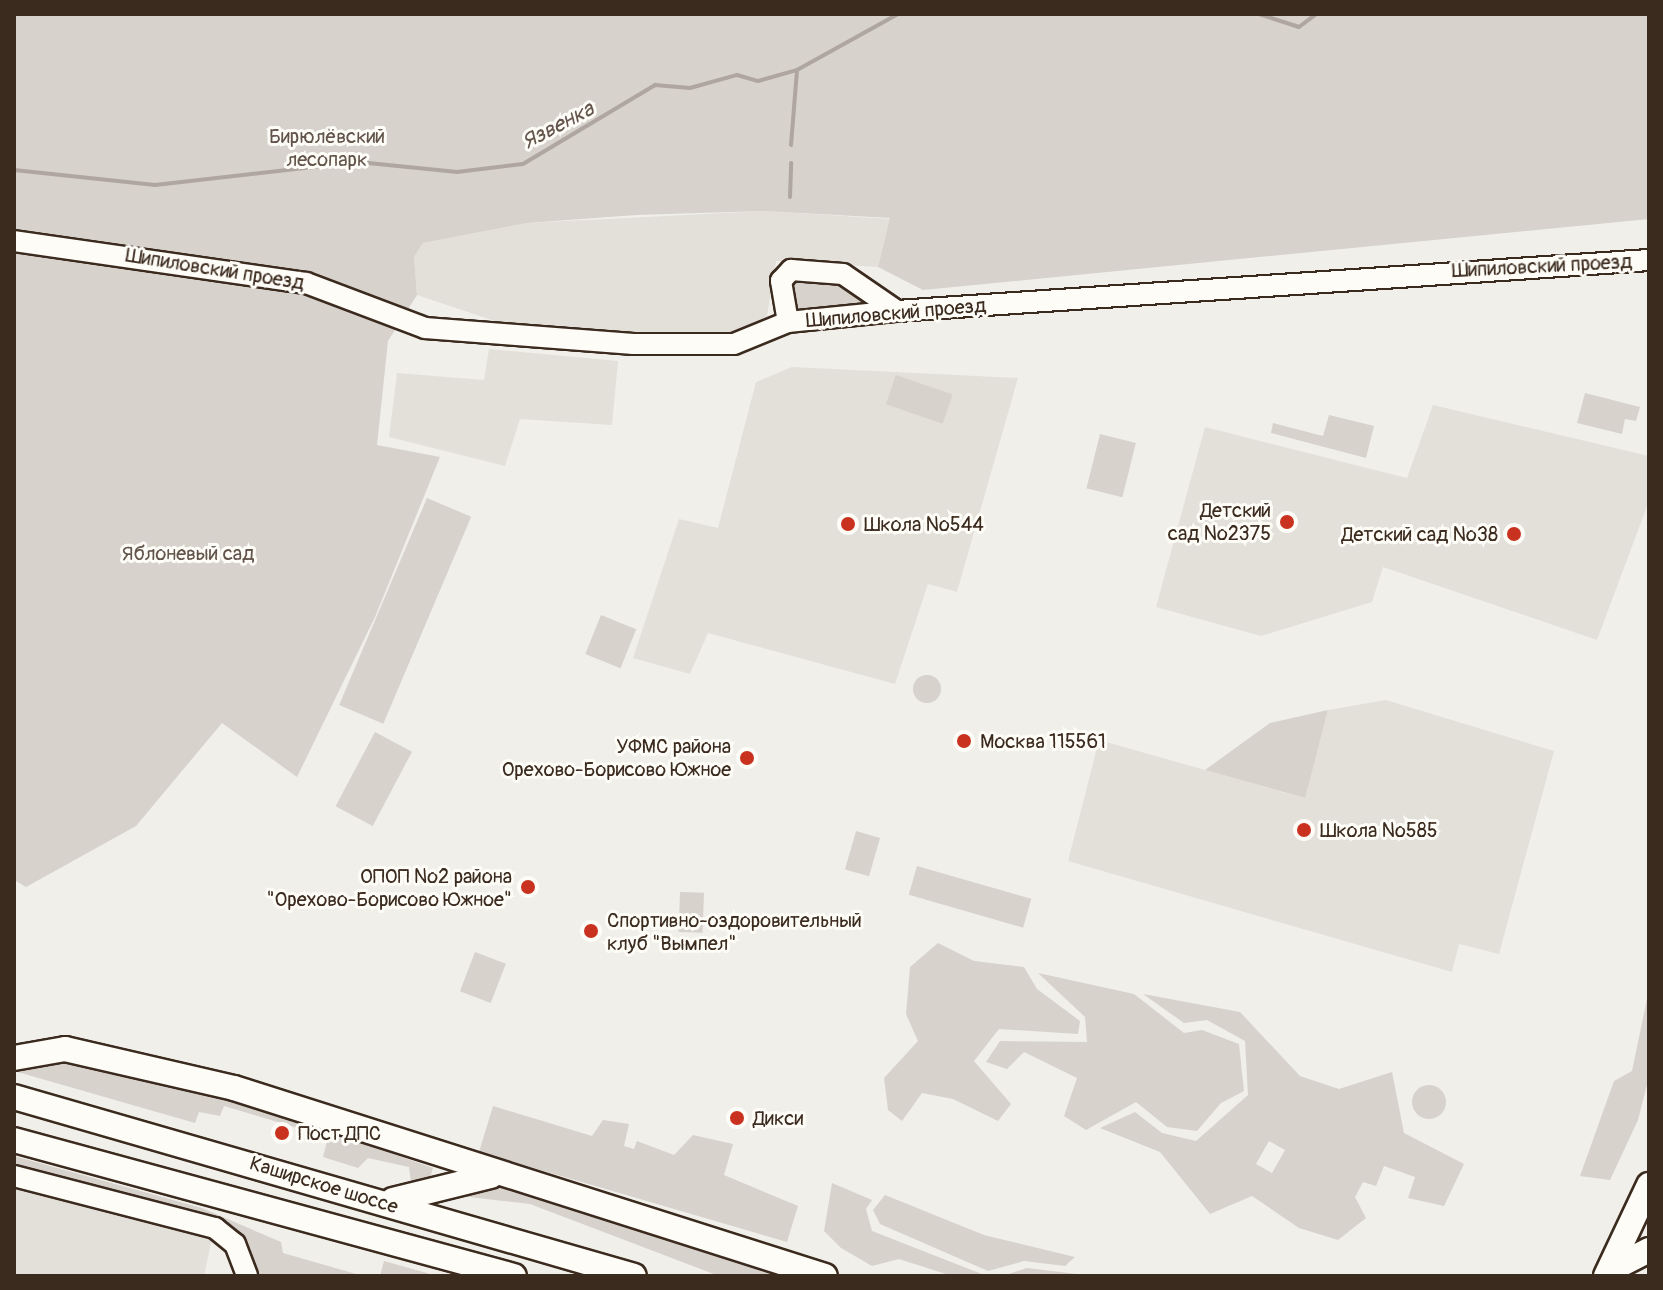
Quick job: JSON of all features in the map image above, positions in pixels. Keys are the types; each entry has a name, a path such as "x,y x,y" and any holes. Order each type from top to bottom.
{"main road":[{"path":"14,1058 65,1049 234,1088 505,1177 734,1241 825,1276"},
{"name":"Каширское шоссе","path":"14,1097 634,1276"},
{"name":"Каширское шоссе","path":"14,1140 514,1276"},
{"path":"364,1197 412,1201 474,1177 505,1177"},
{"path":"1606,1276 1649,1185"},
{"path":"1606,1276 1627,1255 1649,1250"}],"street":[{"name":"Шипиловский проезд","path":"14,241 306,283 401,321 467,333 734,344 788,322 897,311 1649,260"},
{"path":"788,322 781,281 791,270 843,274 897,311"},
{"path":"14,1176 215,1228 235,1244 247,1276"}],"shaded area":[{"path":"764,211 891,219 878,267 776,261 767,316 727,336 610,339 528,332 417,295 414,257 423,243 527,223"},
{"path":"489,349 618,361 612,425 520,419 505,466 389,437 397,373 484,380"},
{"name":"Школа №544","path":"792,367 1018,378 957,592 928,584 895,684 708,633 690,674 633,658 679,519 718,528 756,382"},
{"path":"1433,405 1649,456 1649,501 1597,640 1383,567 1372,602 1261,636 1156,607 1205,427 1407,478"},
{"name":"Школа №585","path":"1386,700 1554,751 1499,954 1459,944 1452,972 1068,861 1099,740 1304,798 1328,710"},
{"path":"14,1189 212,1238 204,1276 14,1275"}],"green space":[{"name":"Бирюлёвский лесопарк","path":"14,14 1649,14 1649,219 923,290 878,267 890,218 764,211 637,215 527,223 423,243 414,257 417,295 388,341 377,445 440,457 375,617 297,777 222,723 136,826 26,887 14,880"},
{"path":"819,268 897,311 793,322 781,281"},
{"path":"896,375 953,395 943,424 886,404"},
{"path":"1585,393 1640,407 1636,421 1625,419 1622,434 1577,423"},
{"path":"1329,415 1374,426 1366,458 1271,433 1273,423 1323,436"},
{"path":"1100,434 1136,443 1122,497 1086,488"},
{"path":"427,498 471,517 383,724 339,705"},
{"path":"601,615 636,629 620,668 585,654"},
{"path":"927,675 937,679 941,689 937,699 927,703 917,699 913,689 917,679"},
{"path":"1328,710 1305,798 1205,770 1270,723"},
{"path":"375,732 412,752 373,826 336,806"},
{"path":"856,831 880,838 869,876 845,869"},
{"path":"917,866 1031,899 1023,928 909,895"},
{"path":"680,892 704,893 703,933 679,932"},
{"path":"938,943 974,961 1024,967 1037,989 1080,1021 1078,1034 999,1029 974,1061 1011,1104 998,1121 953,1099 922,1093 902,1121 888,1110 884,1078 918,1041 906,1014 910,967"},
{"path":"475,952 506,964 491,1003 460,991"},
{"path":"1038,973 1134,994 1184,1033 1202,1030 1239,1044 1244,1091 1221,1103 1197,1131 1167,1127 1136,1102 1086,1130 1064,1116 1077,1078 1024,1052 1007,1069 986,1062 1000,1041 1087,1042 1085,1017"},
{"path":"1649,989 1649,1077 1638,1120 1610,1180 1580,1176 1614,1081 1632,1071"},
{"path":"1143,994 1240,1012 1300,1076 1339,1089 1392,1072 1404,1133 1464,1164 1444,1206 1408,1198 1415,1177 1384,1166 1376,1186 1363,1182 1355,1197 1366,1218 1338,1240 1299,1228 1252,1196 1210,1214 1160,1152 1100,1128 1135,1112 1162,1133 1196,1141 1248,1095 1245,1041 1207,1020 1184,1023","holes":["1269,1141 1285,1150 1272,1173 1256,1164"]},
{"path":"68,1061 251,1104 433,1168 429,1181 411,1182 409,1167 368,1158 358,1168 323,1157 328,1137 224,1106 220,1116 199,1112 195,1123 14,1071"},
{"path":"1429,1085 1441,1090 1446,1102 1441,1114 1429,1119 1417,1114 1412,1102 1417,1090"},
{"path":"493,1106 592,1136 603,1120 629,1124 624,1146 634,1149 637,1141 674,1155 693,1135 733,1144 724,1175 798,1206 787,1242 479,1152"},
{"path":"14,1156 202,1208 281,1242 283,1253 363,1276 257,1276 249,1247 224,1221 14,1166"},
{"path":"832,1183 872,1200 866,1209 872,1231 987,1276 952,1276 899,1259 872,1266 841,1248 824,1231"},
{"path":"496,1186 620,1219 801,1276 719,1276 530,1204 452,1195"},
{"path":"885,1195 984,1235 1075,1257 1065,1266 1024,1261 988,1271 880,1224 873,1210"},
{"path":"384,1261 427,1273 433,1276 380,1276"},
{"path":"1027,1268 1077,1274 1084,1276 1002,1276"}],"waterway":[{"name":"Язвенка","path":"14,170 155,185 358,162 457,172 523,164 655,85 690,88 737,75 758,81 797,70 898,14"},
{"name":"Язвенка","path":"1259,14 1299,27 1316,14"},
{"path":"791,145 797,71"},
{"path":"790,197 791,163"}],"place":[{"name":"Детский сад №2375","path":"1287,522"},
{"name":"Школа №544","path":"848,524"},
{"name":"Детский сад №38","path":"1514,534"},
{"name":"Москва 115561","path":"964,741"},
{"name":"УФМС района Орехово-Борисово Южное","path":"747,758"},
{"name":"Школа №585","path":"1304,830"},
{"name":"ОПОП №2 района \"Орехово-Борисово Южное\"","path":"528,887"},
{"name":"Спортивно-оздоровительный клуб \"Вымпел\"","path":"591,931"},
{"name":"Дикси","path":"737,1118"},
{"name":"Пост ДПС","path":"282,1133"}],"park label":[{"name":"Яблоневый сад","path":"188,553"}]}
